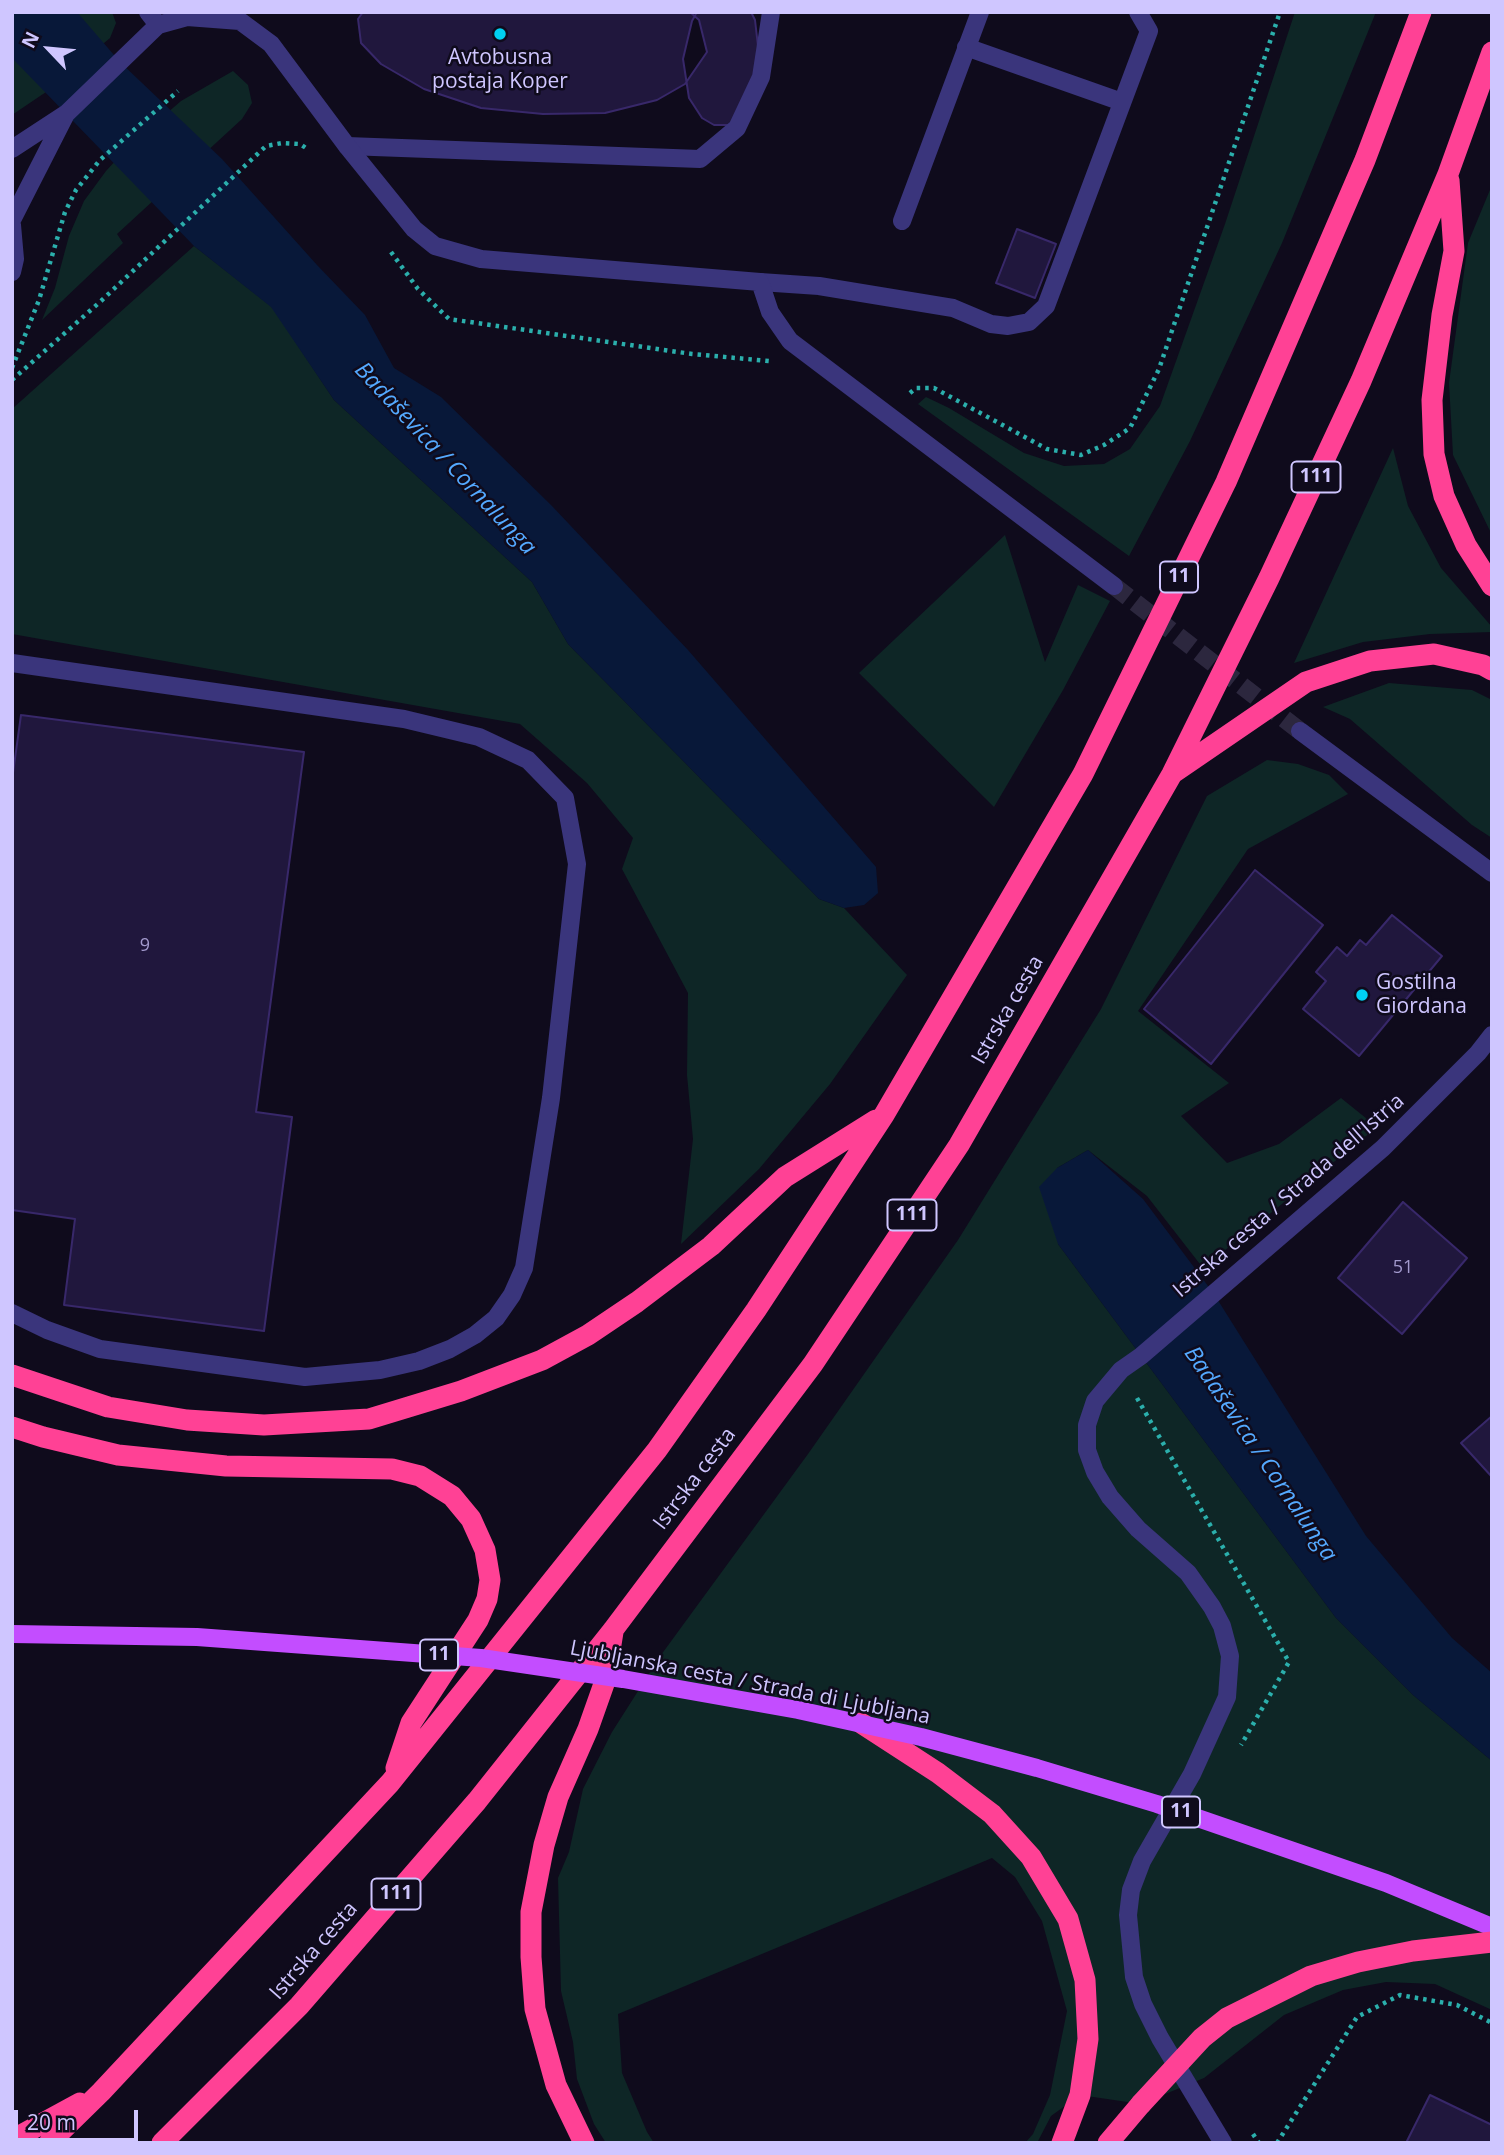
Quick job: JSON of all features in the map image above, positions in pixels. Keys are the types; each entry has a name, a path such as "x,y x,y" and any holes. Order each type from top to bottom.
{"highway":[{"name":"11","path":"101,2092 390,1783 657,1450 756,1310 884,1115 1083,775 1226,482 1365,160 1420,12"},
{"path":"1492,52 1448,174 1454,251 1442,315 1432,400 1434,454 1444,496 1466,545 1492,586"},
{"name":"111","path":"1172,774 1269,578 1355,393 1448,174"},
{"path":"1172,774 1306,682 1332,673 1370,661 1434,654 1483,664 1492,670"},
{"name":"Istrska cesta","path":"162,2143 299,2006 477,1801 613,1630 813,1364 959,1145 1172,774"},
{"path":"12,1375 108,1407 187,1420 264,1425 369,1419 461,1391 542,1360 587,1335 638,1302 711,1246 785,1177 884,1115"},
{"path":"12,1427 118,1455 226,1466 392,1469 420,1476 452,1496 471,1519 485,1550 490,1580 478,1620 411,1723 390,1783"},
{"path":"584,2143 556,2085 536,2010 531,1957 531,1912 544,1845 558,1797 588,1729 605,1681 613,1630"},
{"path":"861,1723 938,1773 992,1814 1031,1857 1068,1919 1085,1980 1088,2039 1080,2095 1062,2143"},
{"path":"1108,2143 1202,2038 1227,2018 1311,1976 1358,1962 1413,1951 1492,1941"},
{"path":"12,2140 101,2092"},
{"path":"49,2143 101,2092"}],"main road":[{"name":"Ljubljanska cesta / Strada di Ljubljana","path":"12,1634 197,1637 481,1658 636,1682 861,1723 1037,1768 1182,1812 1386,1882 1492,1927"}],"street":[{"path":"347,146 700,159 737,128 761,77 771,12"},
{"path":"902,221 979,12"},
{"path":"12,149 67,113 120,62 153,19 241,17 271,44 347,146 414,229 436,246 481,259 819,286 953,308 991,324 1008,326 1029,322 1046,306 1149,31 1139,12"},
{"path":"966,47 1122,102"},
{"path":"12,272 15,259 12,223 67,113"},
{"path":"760,282 770,312 790,341 1114,586"},
{"path":"12,663 404,719 479,737 528,760 565,798 577,864 551,1098 524,1268 512,1295 496,1318 475,1335 450,1349 419,1361 380,1370 305,1377 100,1349 47,1330 12,1313"},
{"path":"1300,731 1492,873"},
{"name":"Istrska cesta / Strada dell'Istria","path":"1223,2143 1160,2038 1143,2004 1134,1977 1128,1915 1131,1890 1142,1861 1192,1774 1227,1697 1230,1656 1222,1626 1188,1573 1139,1529 1110,1497 1094,1472 1087,1450 1087,1425 1096,1401 1121,1370 1141,1356 1383,1149 1478,1053 1492,1035"}],"path":[{"path":"901,399 916,388 934,388 1047,449 1081,455 1104,445 1130,428 1159,369 1280,12"},
{"path":"12,368 39,300 65,212 76,190 117,144 178,91"},
{"path":"12,380 249,161"},
{"path":"1277,2143 1357,2017 1400,1996 1457,2005 1492,2023"}],"green space":[{"path":"12,12 112,12 116,23 110,38 46,92 12,115"},
{"path":"1295,12 1376,12 1282,243 1190,441 1129,556 918,404 926,397 1024,453 1064,466 1104,464 1130,449 1160,406 1225,224"},
{"path":"233,71 248,85 252,103 242,119 117,234 123,243 42,320 55,288 69,236 84,201 106,171 129,146 181,101"},
{"path":"1492,185 1492,535 1453,455 1449,383 1468,243"},
{"path":"194,246 272,307 334,400 532,582 568,644 819,899 844,908 907,975 830,1084 759,1169 681,1244 693,1139 687,1075 688,993 622,869 633,838 587,783 520,724 12,634 12,409"},
{"path":"1393,448 1408,506 1441,568 1492,627 1492,632 1430,634 1363,642 1294,663"},
{"path":"1005,535 1045,662 1078,585 1110,601 1063,690 994,807 859,673"},
{"path":"1389,683 1472,690 1492,700 1492,838 1472,825 1350,719 1323,707"},
{"path":"1267,760 1298,764 1329,775 1348,794 1248,849 1138,1011 1229,1083 1181,1116 1227,1163 1279,1144 1341,1098 1377,1127 1203,1268 1147,1196 1088,1150 1057,1168 1058,1244 1336,1618 1413,1695 1492,1761 1492,2010 1435,1984 1386,1982 1343,1990 1284,2015 1204,2078 1141,2104 1080,2095 1051,2116 1037,2143 1025,2143 1033,2134 1050,2095 1067,2011 1042,1921 1015,1877 992,1858 618,2014 622,2073 654,2143 606,2143 594,2124 577,2079 573,2042 561,1991 558,1878 569,1852 583,1789 612,1732 661,1655 808,1454 958,1240 1101,1009 1207,796"}],"water":[{"name":"Badaševica / Cornalunga","path":"12,12 77,12 120,62 222,159 365,315 394,368 441,397 552,506 688,650 876,867 878,893 864,905 844,908 819,899 568,644 532,582 334,400 271,307 194,246 12,58"},
{"name":"Badaševica / Cornalunga","path":"1088,1150 1143,1199 1214,1294 1366,1536 1452,1638 1492,1673 1492,1761 1413,1695 1336,1618 1058,1244 1039,1187 1057,1168"}],"building":[{"path":"363,12 690,12 699,20 707,52 685,84 657,100 605,113 543,114 481,108 424,89 381,64 361,43 358,19"},
{"path":"697,12 751,12 755,20 759,55 749,96 731,125 714,125 702,118 689,98 683,59 692,21"},
{"path":"1017,229 1056,244 1035,298 996,283"},
{"path":"21,715 304,752 256,1112 292,1117 264,1331 64,1305 75,1219 12,1210 12,780"},
{"path":"1255,870 1323,925 1211,1064 1144,1009"},
{"name":"Gostilna Giordana","path":"1392,915 1442,956 1359,1056 1303,1009 1326,981 1316,972 1337,947 1347,956 1360,940 1366,945"},
{"path":"1403,1202 1467,1258 1402,1334 1338,1278"},
{"path":"1492,1416 1492,1477 1461,1443"},
{"path":"1430,2095 1492,2125 1492,2143 1406,2143"}],"tunnel":[{"path":"1114,586 1300,731"}],"place":[{"name":"Avtobusna postaja Koper","path":"500,34"},
{"name":"Gostilna Giordana","path":"1362,995"}]}
